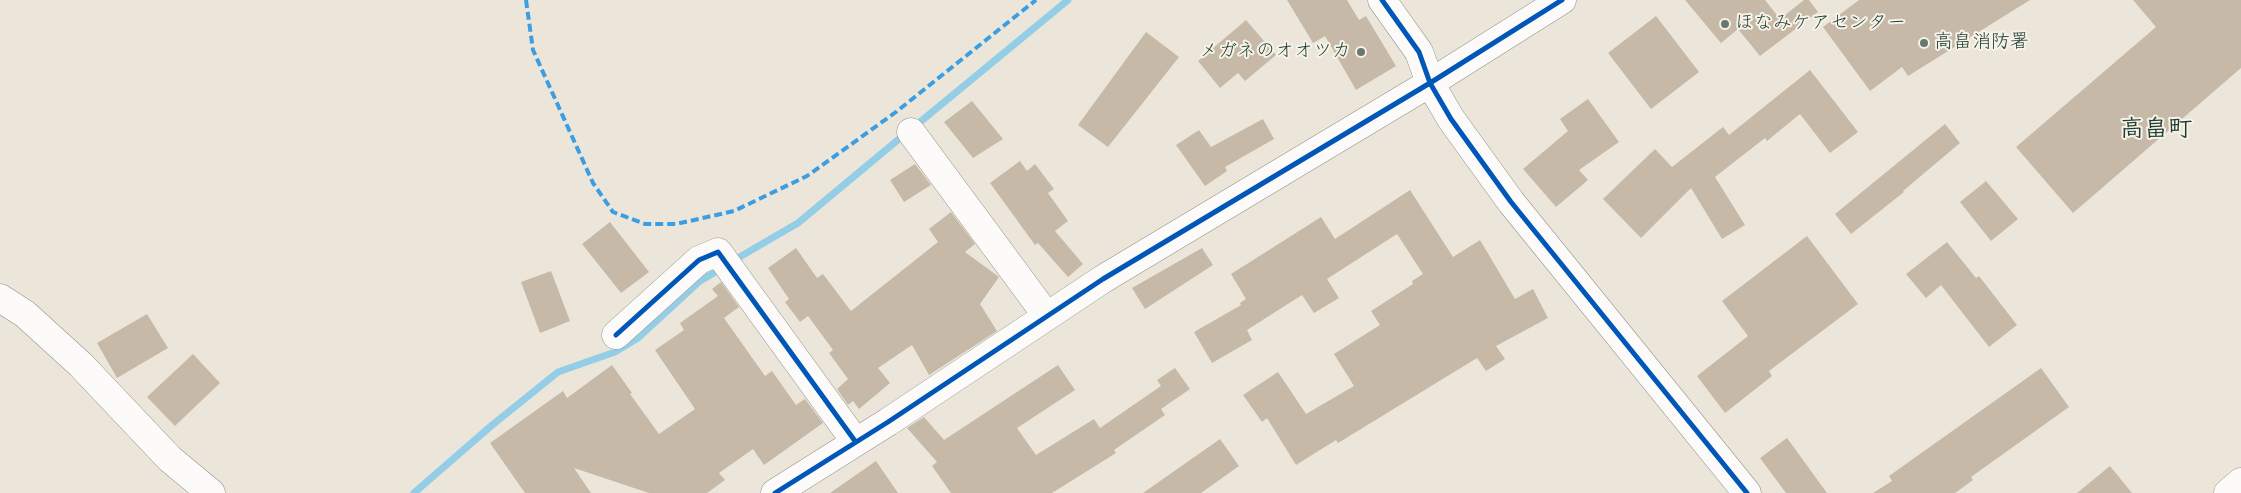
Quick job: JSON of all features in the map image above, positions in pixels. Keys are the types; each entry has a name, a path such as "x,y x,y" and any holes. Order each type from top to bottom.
{"street":[{"path":"1382,0 1419,52 1430,83 1451,119 1511,202 1747,493"},
{"path":"775,493 888,422 1111,274 1430,83 1562,0"},
{"path":"911,132 1047,316"},
{"path":"616,335 699,260 718,252 855,441"},
{"path":"0,298 25,314 81,365 170,459 211,493"},
{"path":"2228,493 2241,482"}],"building":[{"path":"1287,0 1347,0 1359,20 1366,16 1396,66 1356,90 1325,36 1313,43"},
{"path":"1685,0 1765,0 1780,19 1804,0 1809,0 1818,12 1760,56 1738,29 1721,43"},
{"name":"高畠消防署","path":"1859,0 2030,0 1908,76 1902,67 1870,91 1823,27"},
{"path":"2133,0 2241,0 2241,68 2073,213 2016,147 2156,27"},
{"path":"1656,16 1699,72 1651,109 1608,53"},
{"path":"1246,20 1276,55 1245,81 1238,73 1220,88 1198,61"},
{"path":"1146,32 1179,57 1108,147 1078,125"},
{"path":"1810,70 1858,132 1830,153 1800,114 1767,141 1765,138 1715,177 1745,225 1722,239 1691,188 1641,238 1603,199 1655,149 1672,167 1723,127 1729,135"},
{"path":"1588,99 1619,142 1579,170 1588,180 1556,207 1523,169 1568,131 1560,119"},
{"path":"972,101 1003,139 973,158 944,122"},
{"path":"1263,119 1274,139 1225,167 1227,171 1205,186 1176,145 1199,130 1211,147"},
{"path":"1945,124 1960,143 1904,192 1851,234 1835,214"},
{"path":"1020,161 1027,171 1035,164 1054,189 1048,193 1068,221 1055,231 1083,264 1068,277 1038,243 1035,245 990,183"},
{"path":"915,164 931,185 904,202 890,180"},
{"path":"1986,181 2018,219 1991,241 1960,202"},
{"path":"1410,190 1453,257 1480,240 1515,299 1533,289 1548,318 1496,346 1505,359 1486,371 1477,358 1338,443 1336,440 1296,465 1267,418 1262,422 1243,395 1278,372 1306,414 1354,386 1334,354 1380,325 1371,311 1413,284 1412,281 1423,274 1397,234 1327,279 1339,298 1314,313 1302,295 1247,330 1252,340 1212,363 1194,332 1241,305 1240,303 1246,299 1231,274 1321,217 1335,239"},
{"path":"951,212 975,244 965,252 999,277 980,304 997,331 929,375 912,345 878,368 890,383 859,409 853,401 848,405 837,389 848,379 829,353 833,350 808,316 800,322 785,302 789,299 768,268 796,248 817,278 823,274 851,311 938,242 929,229"},
{"path":"610,222 649,272 621,293 582,244"},
{"path":"1807,236 1858,304 1769,371 1772,376 1725,413 1697,376 1748,336 1722,301"},
{"path":"1947,242 1976,278 1979,276 2017,325 1989,347 1941,285 1926,298 1906,274"},
{"path":"1202,248 1213,265 1145,309 1132,288"},
{"path":"551,271 570,321 540,333 521,282"},
{"path":"721,282 739,307 724,318 765,376 772,371 796,405 805,399 823,423 764,465 753,449 719,473 725,480 707,493 649,493 574,468 591,493 525,493 490,443 563,391 567,398 612,365 659,434 695,409 655,350 684,330 680,323 718,296 712,289"},
{"path":"147,314 168,348 117,378 97,343"},
{"path":"193,354 220,383 175,426 147,397"},
{"path":"1058,365 1075,390 1017,428 1036,455 1094,419 1100,428 1161,386 1157,380 1175,368 1190,389 1161,409 1165,415 1114,450 1116,453 1052,493 951,493 932,466 937,462 907,428 924,417 944,440"},
{"path":"2041,368 2069,407 1971,477 1973,480 1955,493 1873,493 1892,481 1889,476"},
{"path":"1787,438 1827,493 1786,493 1760,458"},
{"path":"1220,439 1239,466 1201,493 1143,493"},
{"path":"876,461 898,493 830,493"},
{"path":"2110,466 2132,493 2077,493"}],"waterway":[{"path":"914,127 1068,0"},
{"path":"731,262 798,223 905,134"},
{"path":"414,493 491,426 558,372 615,352 638,338 700,281 722,268"}],"marked path":[{"path":"526,0 533,50 593,183 613,212 645,224 676,224 734,211 807,176 896,112 1036,0"}],"cycle path":[{"path":"1382,0 1419,52 1430,83 1451,119 1511,202 1747,493"},
{"path":"775,493 888,422 1103,279 1430,83 1562,0"},
{"path":"616,335 699,260 718,252 855,441"}],"place":[{"name":"ほなみケアセンター","path":"1725,24"},
{"name":"高畠消防署","path":"1924,43"},
{"name":"メガネのオオツカ","path":"1361,52"}],"district":[{"name":"高畠町","path":"2156,131"}]}
